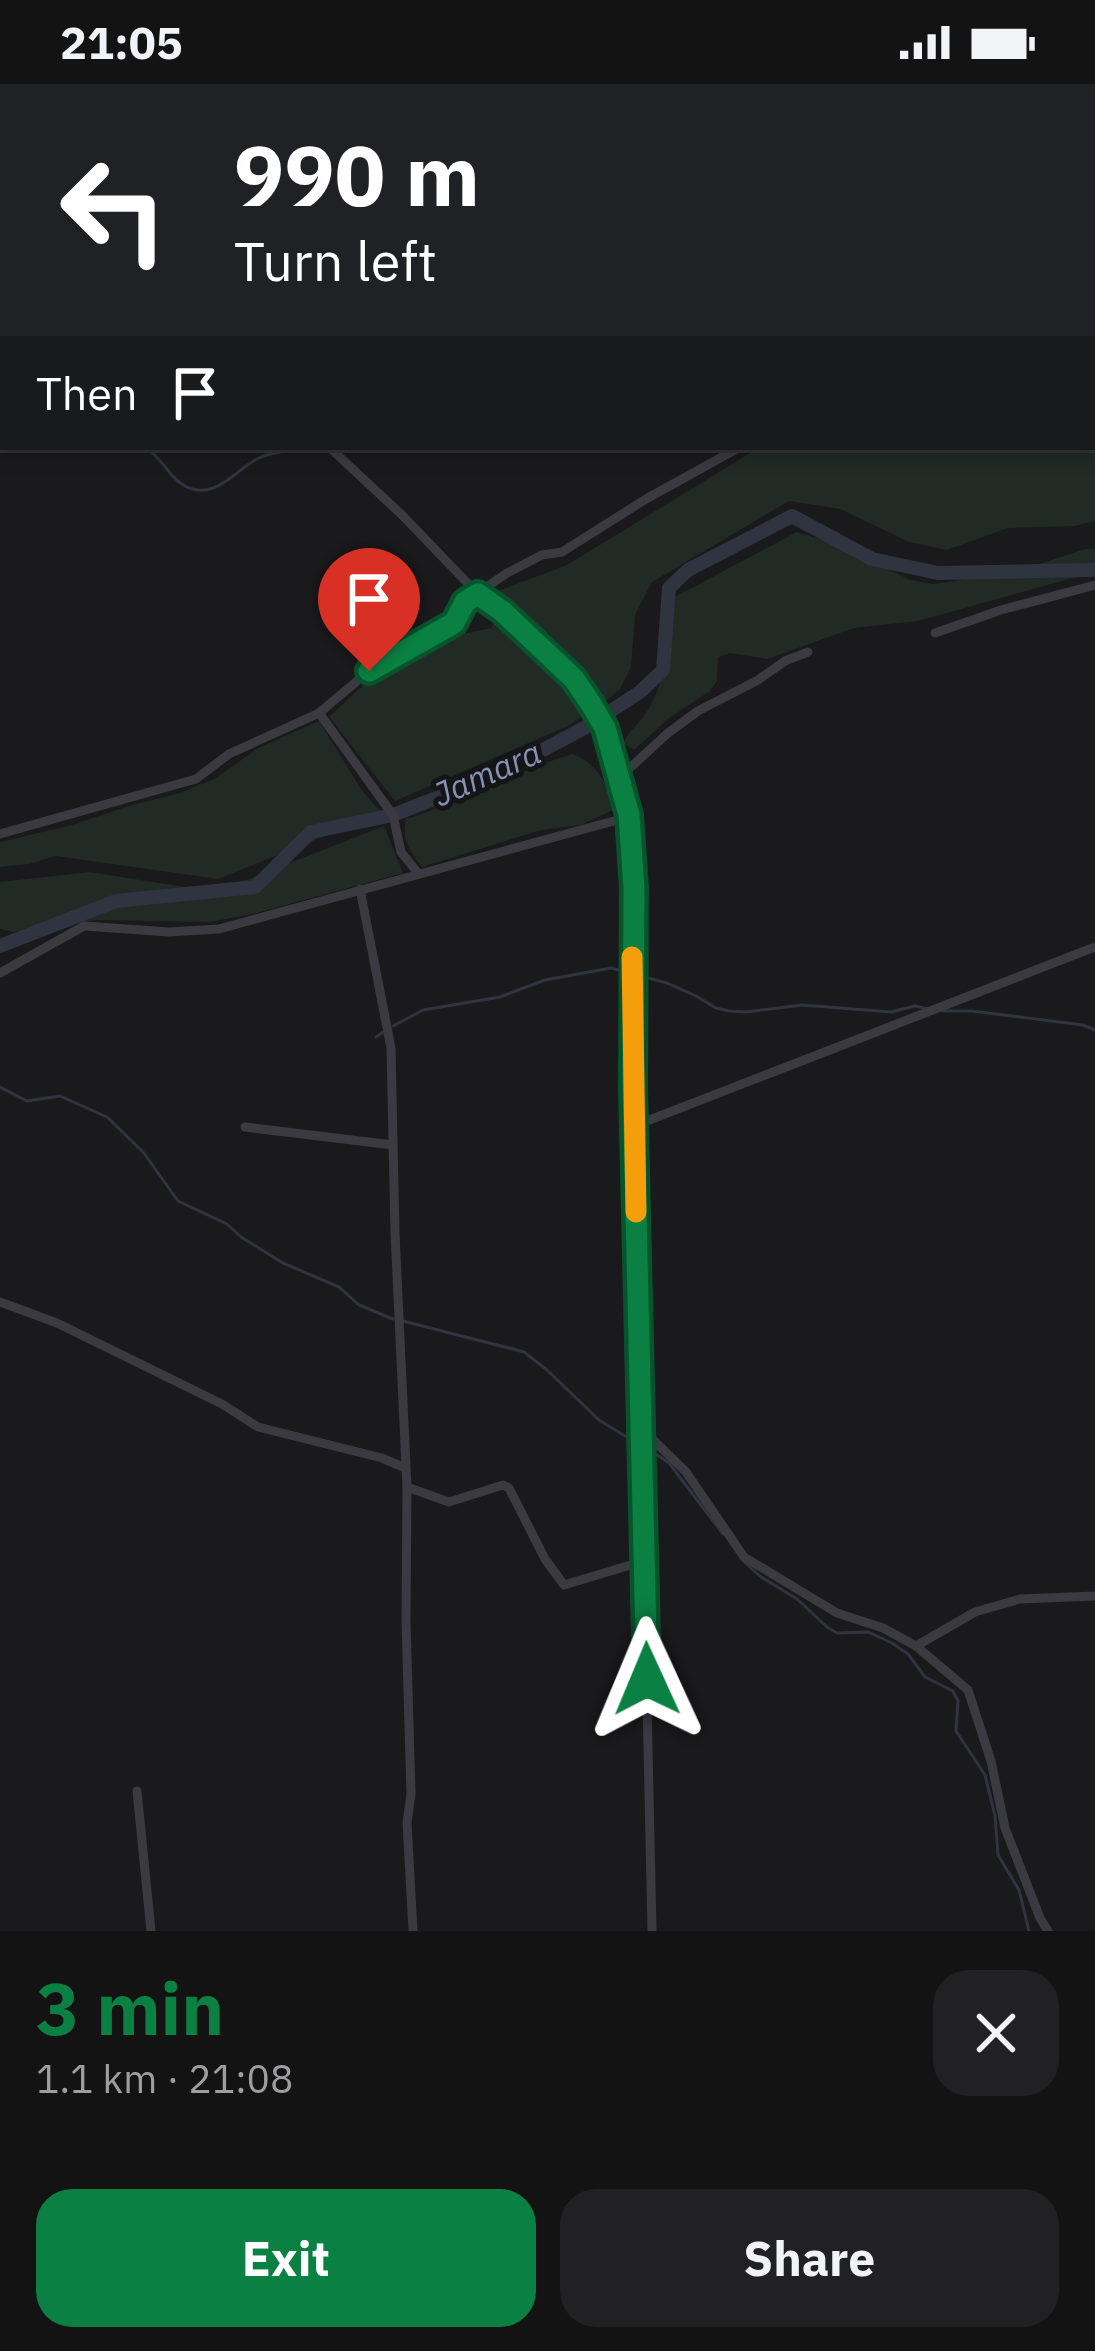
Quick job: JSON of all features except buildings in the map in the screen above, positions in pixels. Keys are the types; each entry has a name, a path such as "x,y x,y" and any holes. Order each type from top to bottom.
{"street":[{"path":"332,450 478,594 574,679 605,728 629,815 652,1931"},
{"path":"0,834 196,779 229,754 319,713 369,671 454,623 465,602 507,573 542,555 562,552 735,450"},
{"path":"935,633 1095,585"},
{"path":"620,777 698,711 808,652"},
{"path":"319,713 393,815 401,852 418,873"},
{"path":"0,973 84,926 169,932 219,929 629,815"},
{"path":"360,890 391,1048 409,1551 411,1794 407,1823 413,1931"},
{"path":"634,1126 1095,947"},
{"path":"245,1127 393,1145"},
{"path":"0,1302 57,1323 258,1426 405,1468"},
{"path":"641,1428 686,1472 744,1557 837,1613 883,1628 916,1646 968,1690 991,1761 1005,1828 1048,1931"},
{"path":"407,1487 449,1502 503,1485 509,1488 545,1559 564,1585 644,1561"},
{"path":"916,1646 976,1612 1020,1599 1095,1596"},
{"path":"137,1791 151,1931"}],"shaded area":[{"path":"755,450 1095,450 1095,521 1008,528 947,550 909,542 840,509 789,501 652,582 635,615 631,667 611,697 570,725 395,801 329,717 372,677 442,638 491,628 498,616 495,592 567,565"},
{"path":"797,532 844,546 910,580 933,584 1012,573 1085,549 1095,549 1095,572 918,621 854,628 767,659 730,653 718,657 717,681 710,691 668,719 634,750 623,743 659,687 668,644 669,600"},
{"path":"319,721 363,792 382,813 218,879 56,856 0,867 0,842 180,793 216,778 258,748"},
{"path":"572,754 600,776 613,810 581,825 541,830 422,867 414,856 406,839 406,819"},
{"path":"384,826 403,873 253,914 210,922 97,920 12,932 0,929 0,882 90,872 216,892"}],"waterway":[{"path":"149,450 179,482 196,490 216,487 264,456 291,450"},
{"name":"Jamara","path":"0,946 116,901 255,887 311,832 393,815 498,774 586,727 640,692 663,670 669,588 688,570 792,516 872,559 938,573 1095,570"},
{"path":"393,1026 423,1010 500,997 545,980 611,968 667,983 729,1011 802,1005 891,1012 915,1006 928,1009"},
{"path":"943,1011 1095,1030"},
{"path":"376,1037 385,1031"},
{"path":"0,1087 27,1101 60,1096 107,1117 144,1153 178,1201 227,1224 283,1263 339,1287 359,1305 393,1319"},
{"path":"403,1321 524,1352 599,1420 638,1444"},
{"path":"647,1448 669,1463 723,1534"},
{"path":"743,1561 827,1627 837,1633 868,1632 892,1643 908,1654 925,1677 953,1691 958,1701 956,1731 985,1775 998,1855 1019,1890 1029,1931"}],"slow traffic":[{"path":"632,957 636,1212"}],"route":[{"path":"369,671 454,623 465,602 478,594 574,679 605,728 620,777 629,815 634,888 633,1087 647,1679"}]}
